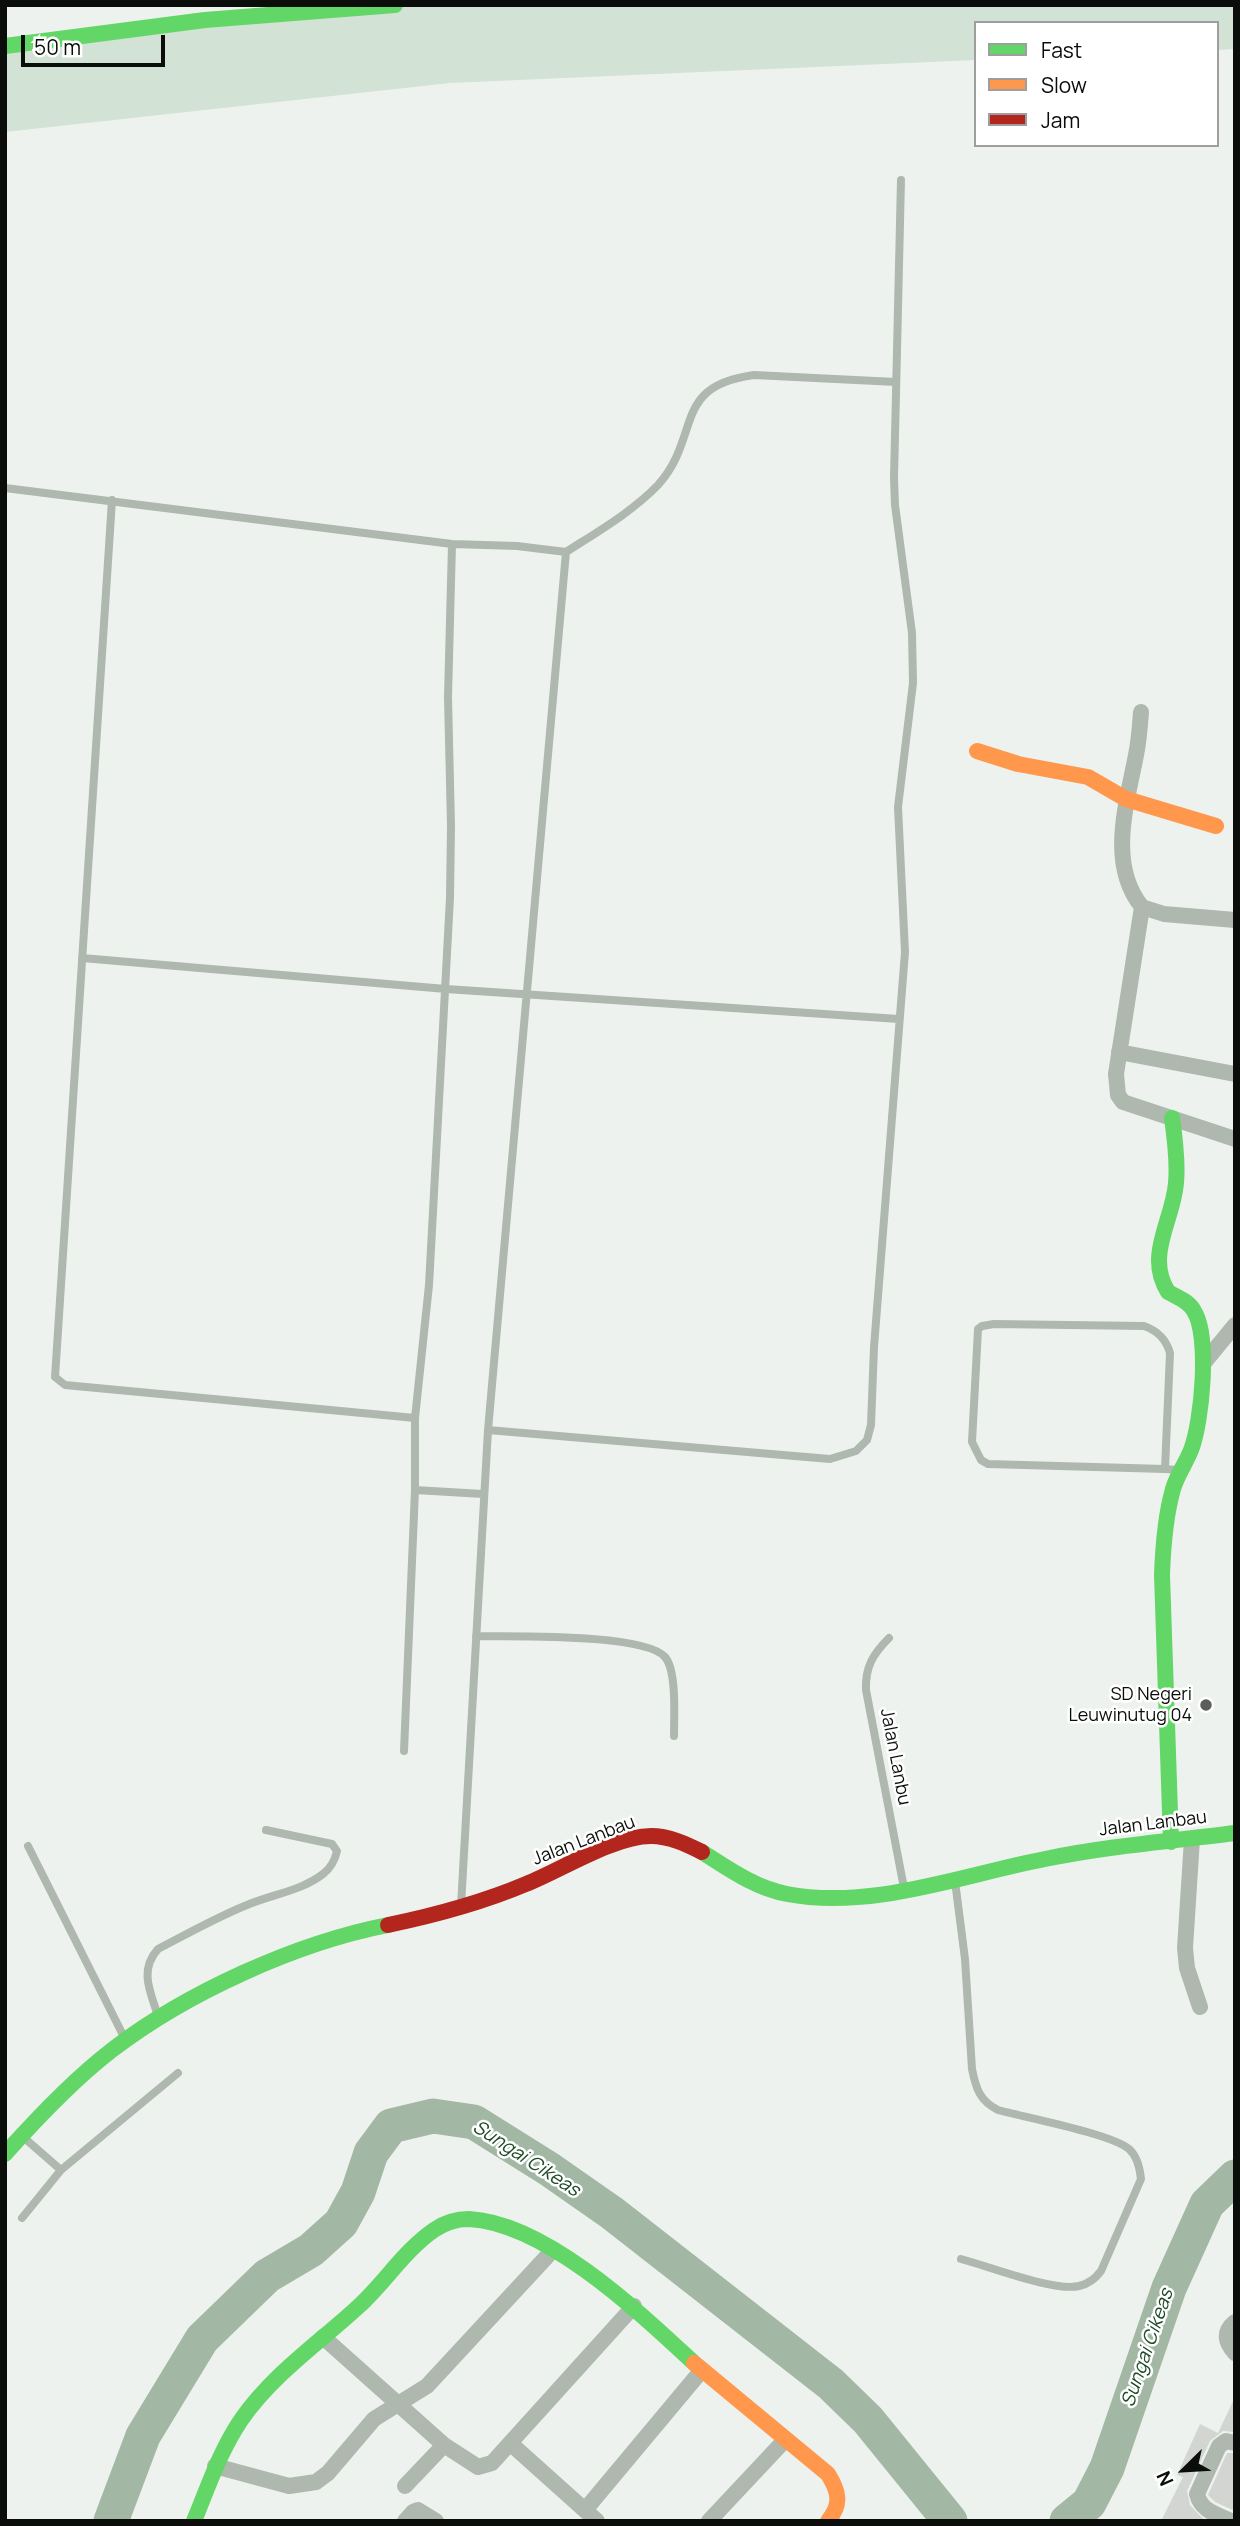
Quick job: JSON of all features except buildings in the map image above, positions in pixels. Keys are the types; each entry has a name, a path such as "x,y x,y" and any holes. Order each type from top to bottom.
{"main road":[{"path":"5,46 208,20 395,5"},
{"path":"977,751 1018,764 1088,778 1126,799 1216,826"},
{"path":"1171,1842 1162,1575 1173,1469 1191,1449 1197,1429 1203,1364 1199,1323 1194,1310 1185,1301 1168,1292 1159,1269 1158,1250 1176,1184 1172,1118"},
{"name":"Jalan Lanbau","path":"5,2154 51,2104 125,2040 159,2019 260,1967 354,1933 461,1909 523,1886 627,1841 649,1836 672,1839 713,1858 746,1880 766,1889 812,1898 904,1888 1046,1858 1235,1833"},
{"path":"194,2521 215,2466 241,2420 265,2389 368,2298 431,2231 449,2222 467,2220 512,2230 553,2250 634,2306 702,2370 828,2474 837,2488 839,2500 828,2521"}],"street":[{"path":"1141,712 1137,752 1126,799 1122,854 1128,882 1142,907 1119,1052 1118,1095 1123,1102 1235,1139"},
{"path":"1142,907 1164,914 1235,920"},
{"path":"1119,1052 1235,1074"},
{"path":"1203,1364 1235,1325"},
{"path":"1192,1839 1185,1948 1187,1968 1200,2007"},
{"path":"215,2466 289,2486 316,2482 328,2473 374,2419 427,2386 553,2250"},
{"path":"323,2337 444,2445 478,2467 492,2463 634,2306"},
{"path":"1235,2322 1226,2337 1235,2353"},
{"path":"510,2443 591,2516 702,2370"},
{"path":"709,2521 785,2440"},
{"path":"1231,2521 1206,2510 1197,2494 1219,2446 1226,2441 1235,2442"},
{"path":"405,2486 444,2445"},
{"path":"405,2521 418,2510 436,2521"}],"lane":[{"path":"488,1430 830,1459 856,1451 867,1440 871,1425 874,1347 905,952 898,807 912,683 912,633 895,505 901,180"},
{"path":"5,488 112,499 452,544 517,546 566,552 634,506 658,485 680,451 695,407 704,393 715,385 734,378 754,376 896,382"},
{"path":"112,499 54,1374 58,1381 65,1385 415,1419"},
{"path":"404,1751 415,1490 415,1419 429,1285 446,989 451,825 448,697 452,544"},
{"path":"461,1909 483,1494 566,552"},
{"path":"82,958 446,989 900,1019"},
{"path":"994,1324 1144,1326 1153,1329 1163,1337 1170,1353 1173,1469 988,1464 981,1460 972,1442 978,1329 982,1325 994,1324"},
{"path":"415,1490 483,1494"},
{"path":"476,1636 597,1639 656,1650 672,1668 674,1736"},
{"name":"Jalan Lanbu","path":"889,1638 871,1659 866,1675 866,1690 904,1888"},
{"path":"159,2019 146,1968 149,1959 158,1949 238,1908 298,1889 327,1872 334,1861 337,1851 332,1844 266,1830"},
{"path":"28,1846 125,2040"},
{"path":"954,1878 965,1959 972,2069 980,2097 998,2110 1109,2138 1129,2149 1139,2164 1141,2179 1101,2271 1092,2281 1077,2287 1058,2286 961,2259"},
{"path":"22,2218 61,2170 178,2073"},
{"path":"21,2136 61,2170"}],"green space":[{"path":"395,5 1235,5 1235,49 1219,50 1219,21 974,21 974,60 450,83 5,132 5,47"}],"waterway":[{"name":"Sungai Cikeas","path":"111,2521 143,2436 202,2339 267,2276 311,2250 341,2223 358,2192 371,2153 391,2126 433,2116 474,2122 549,2169 612,2213 831,2384 868,2420 950,2521"},
{"name":"Sungai Cikeas","path":"1067,2521 1089,2503 1107,2468 1169,2288 1207,2204 1235,2177"}],"traffic: fast":[{"path":"5,46 205,20 395,5"},
{"path":"1171,1842 1163,1553 1173,1489 1195,1437 1203,1379 1199,1323 1192,1308 1168,1292 1159,1265 1162,1238 1176,1183 1172,1118"},
{"path":"702,1852 743,1877 775,1891 819,1898 852,1898 917,1888 1069,1854 1235,1833"},
{"path":"5,2154 83,2074 141,2029 173,2009 280,1957 353,1933 388,1925"},
{"path":"194,2521 227,2444 254,2403 282,2373 359,2306 414,2247 434,2230 450,2222 469,2219 499,2224 560,2253 619,2297 694,2363"}],"traffic: slow":[{"path":"977,751 1018,764 1088,777 1126,799 1216,826"},
{"path":"694,2363 828,2474 837,2498 835,2509 828,2521"}],"traffic: jam":[{"path":"388,1925 441,1913 492,1897 540,1878 604,1847 636,1837 664,1837 702,1852"}],"place":[{"name":"SD Negeri Leuwinutug 04","path":"1206,1705"}]}
